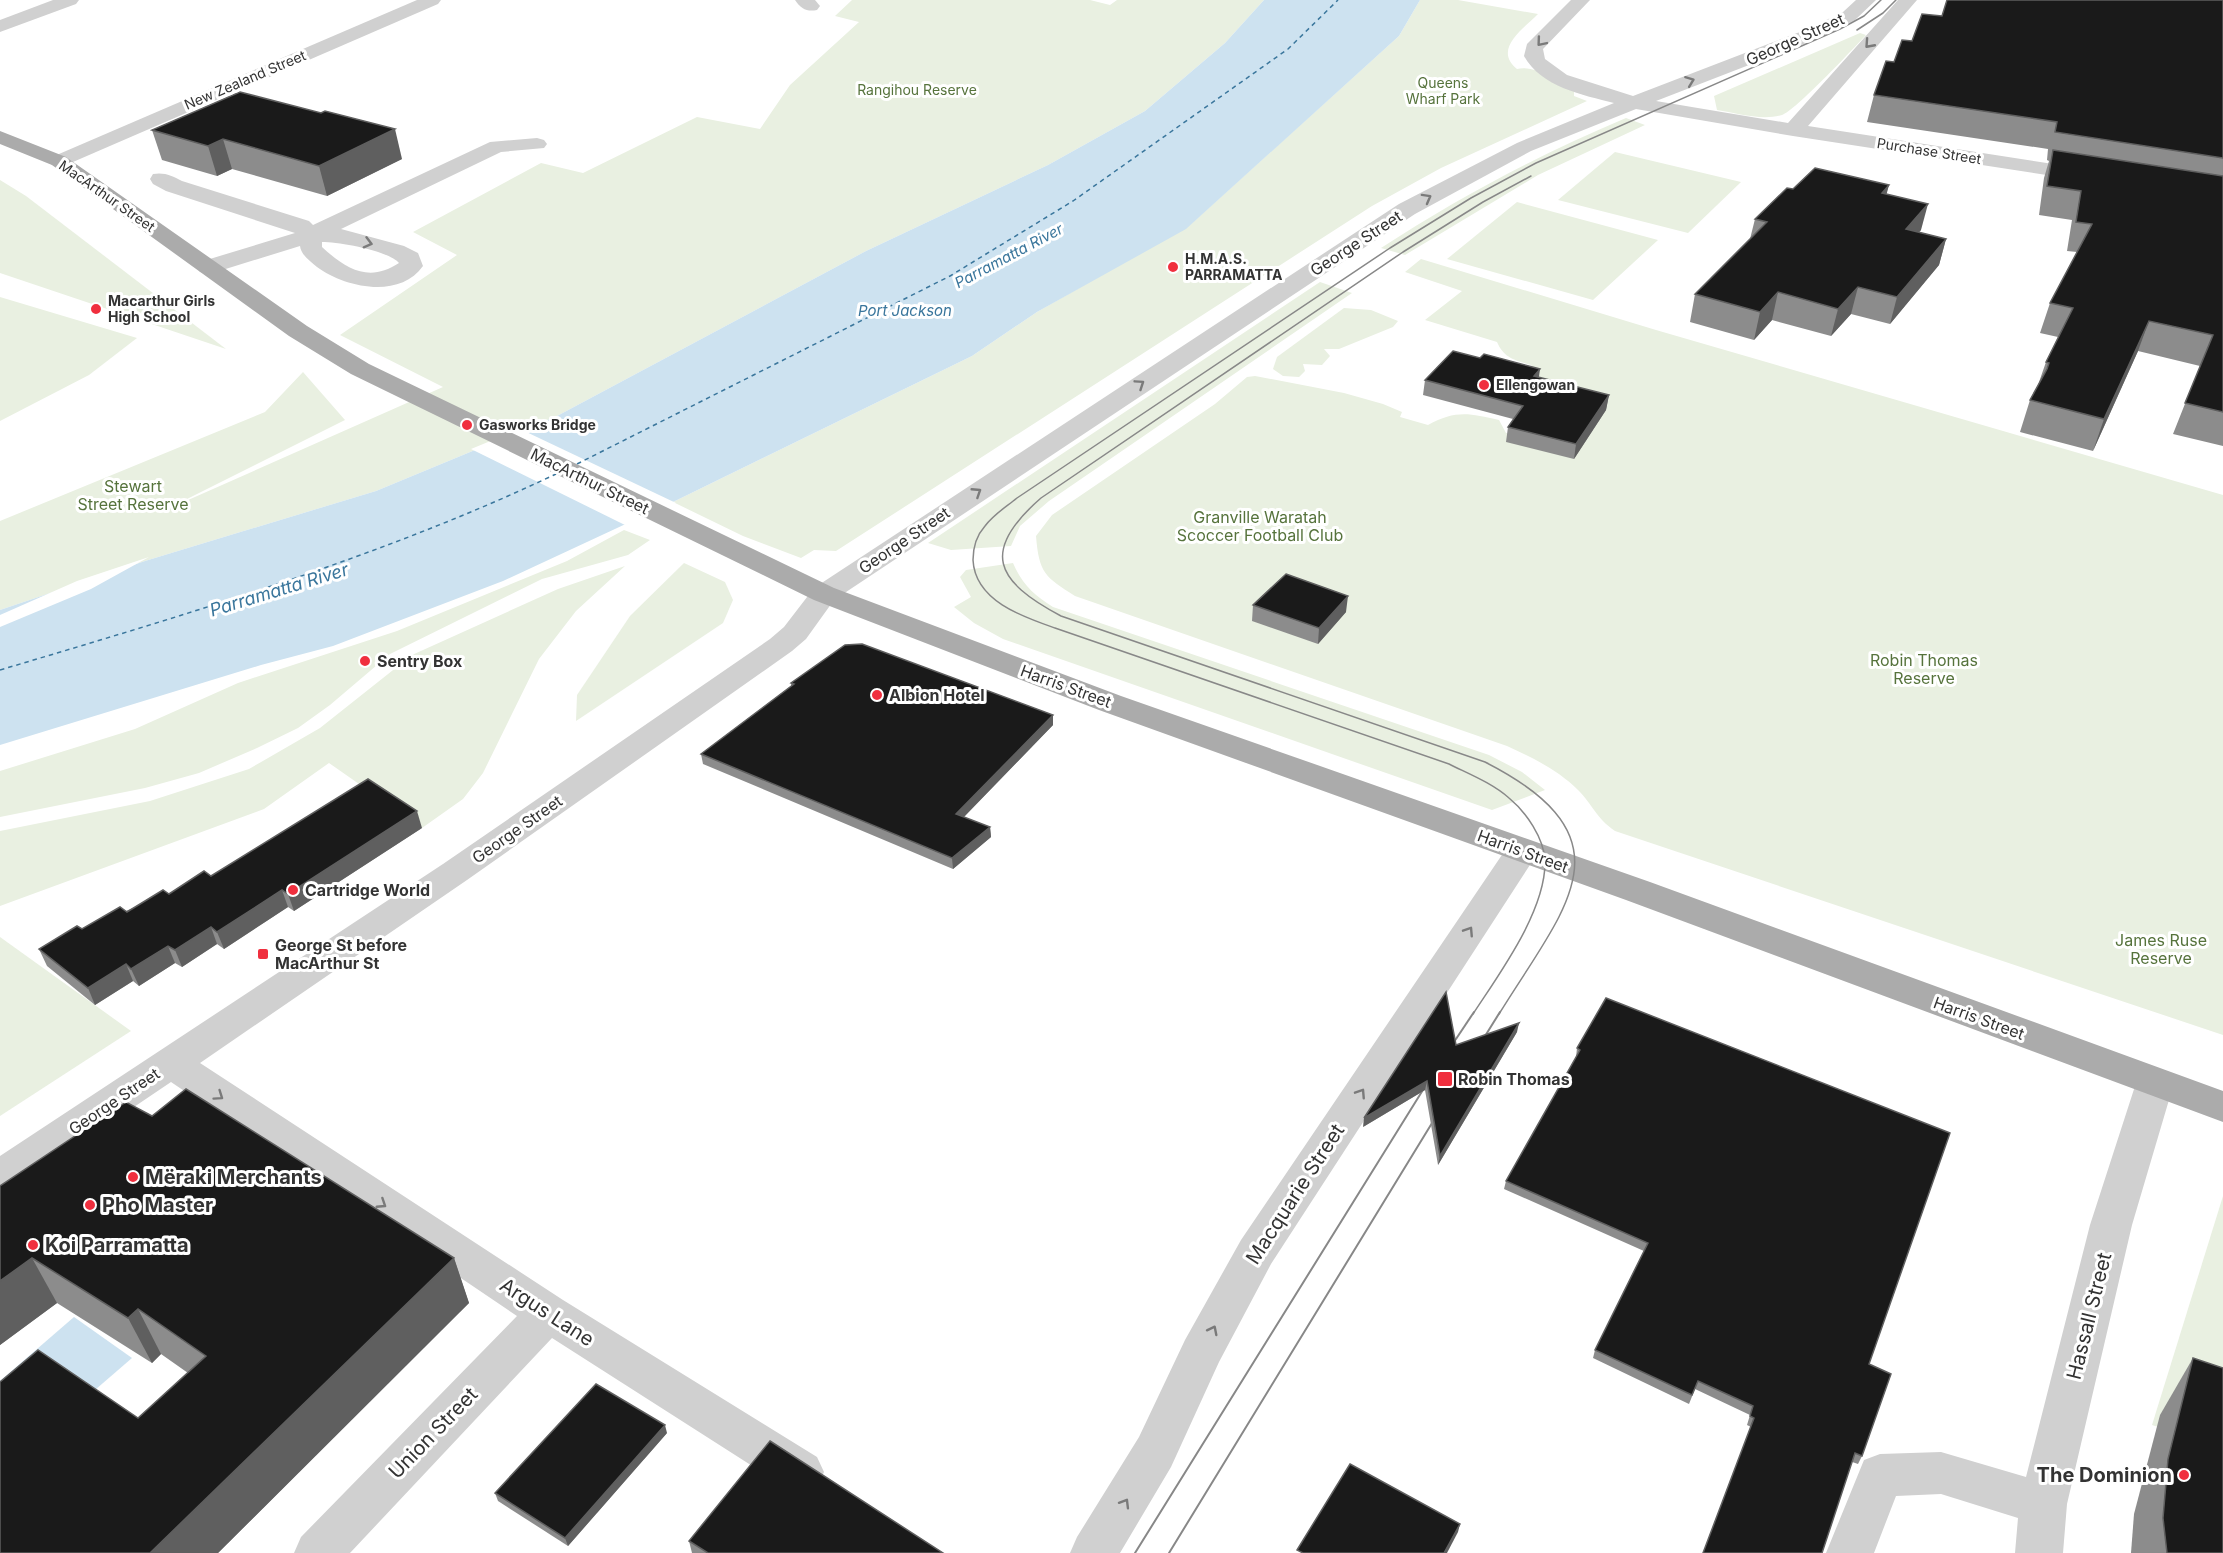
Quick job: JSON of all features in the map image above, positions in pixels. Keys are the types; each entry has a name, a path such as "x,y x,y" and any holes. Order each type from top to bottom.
{"main road":[{"name":"MacArthur Street","path":"0,137 58,161 298,332 360,369 824,594"},
{"name":"Harris Street","path":"824,594 1110,703 2223,1107"}],"street":[{"path":"0,26 70,0"},
{"name":"New Zealand Street","path":"58,161 432,0"},
{"name":"Purchase Street","path":"1581,0 1534,48 1537,63 1558,78 1635,101 1792,130 2113,179"},
{"name":"George Street","path":"0,1177 455,872 781,645 795,633 824,594 1407,209 1524,147 1635,101 1812,34 1849,16 1868,0"},
{"path":"1792,130 1908,0"},
{"path":"208,267 311,235 496,140 537,144"},
{"path":"161,179 174,186 301,226 311,235"},
{"name":"Macquarie Street","path":"1094,1553 1155,1452 1201,1353 1256,1252 1522,851"},
{"name":"Argus Lane","path":"171,1063 548,1313 831,1492"},
{"name":"Hassall Street","path":"2039,1553 2043,1504 2111,1225 2155,1083"},
{"name":"Union Street","path":"318,1553 548,1313"},
{"path":"1850,1553 1880,1475 1941,1473 2043,1504"}],"green space":[{"path":"852,0 1090,0 1110,5 1117,0 1264,0 1225,43 1145,111 1048,165 866,251 557,416 376,491 145,561 0,610 0,521 265,412 303,372 345,420 161,512 443,387 340,335 457,255 413,232 541,163 583,173 697,117 760,129 790,85 859,22 835,16"},
{"name":"Queens Wharf Park","path":"1420,0 1458,0 1538,14 1512,40 1508,54 1510,62 1517,69 1531,69 1554,78 1574,89 1574,96 1587,101 1441,168 1372,206 836,551 814,550 801,558 743,536 673,502 972,356 1037,312 1191,224 1399,36"},
{"path":"1860,33 1866,35 1811,92 1782,115 1757,117 1717,110 1714,96"},
{"path":"1626,118 1645,125 1538,175 1405,255 1381,248 1500,177"},
{"path":"1615,152 1741,182 1688,233 1558,200"},
{"path":"0,180 26,196 226,349 0,273"},
{"path":"1517,202 1658,240 1593,300 1447,259"},
{"name":"Robin Thomas Reserve","path":"1421,259 2223,495 2223,1035 1615,831 1603,821 1578,790 1562,776 1507,746 1075,596 1045,573 1039,558 1036,536 1052,515 1215,404 1247,377 1255,376 1344,393 1383,404 1402,412 1400,417 1428,425 1446,417 1462,414 1499,420 1506,433 1534,435 1548,391 1531,365 1506,355 1497,342 1425,320 1462,291 1405,272"},
{"path":"1320,282 1352,293 1049,501 1020,526 1011,546 951,550 928,543"},
{"path":"0,297 137,338 89,375 0,421"},
{"path":"1344,308 1371,310 1398,321 1393,327 1339,349 1324,349 1330,356 1322,365 1303,364 1305,371 1299,377 1283,376 1273,369 1277,357"},
{"path":"624,530 650,540 628,555 542,579 390,654 330,705 298,728 257,748 199,773 145,788 0,817 0,771 135,729 238,683 397,631 567,561"},
{"path":"684,563 725,582 733,600 723,623 576,721 577,695 630,616"},
{"path":"1013,563 1029,588 1053,607 1489,755 1522,772 1545,790 1492,810 1003,639 974,623 954,607 971,597 960,577 966,570"},
{"path":"625,566 576,611 539,659 483,773 463,799 422,828 329,763 264,809 0,906 0,831 150,801 249,769 320,728 412,655 558,589"},
{"path":"0,937 131,1031 0,1116"},
{"path":"2223,1196 2223,1448 2152,1425"}],"water":[{"name":"Port Jackson","path":"1264,0 1420,0 1399,36 1186,229 1037,312 972,356 673,502 503,581 333,646 261,665 0,745 0,610 145,561 376,491 557,416 866,251 1048,165 1145,111 1225,43"},
{"path":"74,1317 132,1358 88,1396 0,1409 0,1381"}],"pier":[{"path":"520,429 676,503 627,526 471,449"},
{"path":"149,557 91,589 0,627 0,615 77,581"}],"building":[{"path":"1947,0 2223,0 2223,158 2055,132 2057,122 1874,95 1886,61 1894,62 1902,40 1912,41 1922,14 1942,16"},
{"path":"240,92 395,129 319,166 223,139 208,146 152,130"},
{"path":"2053,150 2223,176 2223,412 2185,403 2213,335 2149,321 2104,419 2030,400 2047,369 2049,363 2046,362 2073,308 2050,303 2092,224 2076,222 2081,191 2047,186"},
{"path":"1815,168 1889,185 1882,193 1928,204 1906,229 1946,239 1897,297 1858,287 1838,309 1778,292 1760,312 1695,294 1767,222 1755,219 1787,188 1793,189"},
{"path":"1453,351 1480,358 1484,354 1540,369 1534,376 1609,395 1576,444 1508,427 1523,406 1425,380"},
{"path":"1286,574 1348,596 1319,628 1253,605"},
{"path":"862,644 1053,715 956,814 990,827 952,858 701,754 794,684 791,683 845,645"},
{"path":"368,779 417,811 288,894 282,890 217,932 211,927 175,950 168,946 131,969 126,964 88,988 39,949 77,926 82,929 120,907 127,912 163,890 169,894 204,871 211,876"},
{"path":"1446,992 1456,1045 1519,1023 1440,1156 1427,1081 1364,1118"},
{"path":"1606,998 1950,1133 1869,1364 1891,1374 1862,1456 1855,1453 1822,1553 1703,1553 1754,1418 1750,1416 1753,1406 1698,1381 1692,1395 1595,1350 1648,1243 1506,1181 1580,1050 1577,1048"},
{"path":"186,1089 454,1258 150,1553 0,1553 0,1382 38,1350 138,1418 206,1356 138,1309 128,1318 32,1258 0,1281 0,1186 126,1102 152,1116"},
{"name":"The Dominion","path":"2193,1358 2223,1368 2223,1553 2167,1553 2163,1518 2168,1459"},
{"path":"596,1384 665,1425 565,1538 495,1493"},
{"path":"770,1441 943,1553 708,1553 689,1541"},
{"path":"1350,1464 1460,1524 1444,1553 1303,1553 1297,1550"}],"ferry route":[{"path":"577,464 950,276 1073,201 1288,49 1338,0"},
{"path":"0,670 212,606 352,558 421,532 556,474"}],"tram line":[{"path":"1473,1014 1530,921 1543,880 1545,861 1541,843 1528,818 1515,804 1488,783 1449,764 1042,624 1016,612 991,597 982,586 973,560 978,538 992,518 1017,498 1390,248 1471,198 1536,163 1840,29 1864,16 1881,0"},
{"path":"1857,30 1883,13 1896,0"},
{"path":"1499,1014 1546,940 1563,908 1573,877 1573,847 1560,819 1532,791 1485,762 1061,616 1021,590 1003,564 1003,549 1009,534 1041,498 1403,252 1483,202 1531,176"},
{"path":"1446,1054 1474,1012"},
{"path":"1477,1049 1500,1012"},
{"path":"1135,1553 1431,1077"},
{"path":"1169,1553 1440,1110"}],"place":[{"name":"H.M.A.S. PARRAMATTA","path":"1173,267"},
{"name":"Macarthur Girls High School","path":"96,309"},
{"name":"Ellengowan","path":"1484,385"},
{"name":"Gasworks Bridge","path":"467,425"},
{"name":"Sentry Box","path":"365,661"},
{"name":"Albion Hotel","path":"877,695"},
{"name":"Cartridge World","path":"293,890"},
{"name":"George St before MacArthur St","path":"263,954"},
{"name":"Robin Thomas","path":"1445,1079"},
{"name":"Mëraki Merchants","path":"133,1177"},
{"name":"Pho Master","path":"90,1205"},
{"name":"Koi Parramatta","path":"33,1245"},
{"name":"The Dominion","path":"2184,1475"}],"park label":[{"name":"Rangihou Reserve","path":"917,90"},
{"name":"Stewart Street Reserve","path":"133,495"},
{"name":"Granville Waratah Scoccer Football Club","path":"1260,526"},
{"name":"James Ruse Reserve","path":"2161,949"}],"water label":[{"name":"Parramatta River","path":"1009,256"},
{"name":"Parramatta River","path":"279,590"}]}
